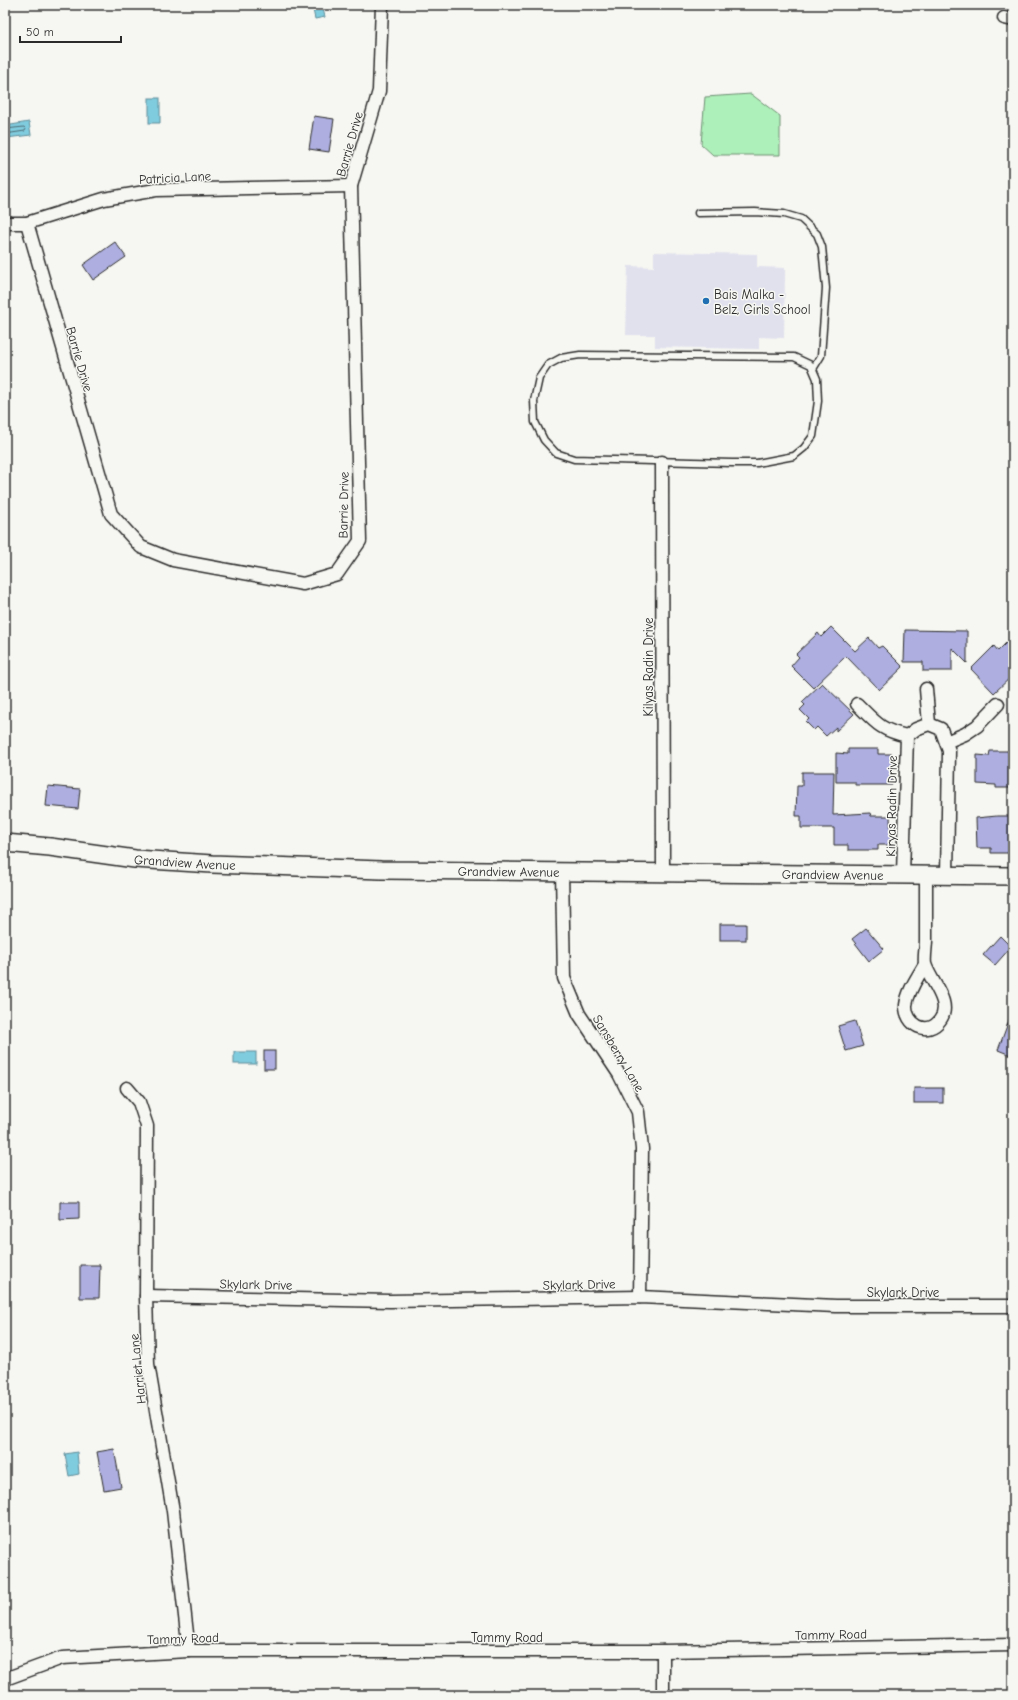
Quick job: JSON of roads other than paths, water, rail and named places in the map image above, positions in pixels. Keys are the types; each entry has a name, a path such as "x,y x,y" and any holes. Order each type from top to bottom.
{"street":[{"name":"Barrie Drive","path":"27,223 111,514 141,547 173,560 303,584 337,574 360,541 351,186 378,91 382,5"},
{"name":"Patricia Lane","path":"5,223 27,223 104,199 156,190 351,186"},
{"name":"Kilyas Radin Drive","path":"662,462 663,873"},
{"path":"926,689 929,724"},
{"path":"857,704 876,723 888,731 907,736 916,729 929,724 941,729 949,751 948,876"},
{"path":"946,742 965,734 977,726 998,704"},
{"name":"Kiryas Radin Drive","path":"903,876 907,736"},
{"name":"Grandview Avenue","path":"5,843 135,858 212,864 381,870 1013,876"},
{"name":"Sansberry Lane","path":"562,872 564,978 579,1014 619,1074 638,1112 642,1150 640,1298"},
{"path":"925,964 911,989 906,1006 908,1018 917,1027 926,1029 937,1025 942,1018 944,1004 925,964 926,876"},
{"name":"Harriet Lane","path":"127,1088 139,1102 147,1126 146,1296 148,1364 173,1511 189,1651"},
{"name":"Skylark Drive","path":"146,1296 390,1302 640,1298 836,1306 1013,1306"},
{"name":"Tammy Road","path":"5,1679 62,1658 189,1651 663,1651 1013,1645"},
{"path":"663,1651 663,1695"}],"lane":[{"path":"698,213 755,212 784,214 801,219 817,234 822,247 826,288 821,356 813,369"},
{"path":"580,355 794,357 811,365 813,369 817,379 818,401 813,436 804,448 794,456 757,463 574,459 556,452 544,440 535,422 534,401 539,378 548,365 561,358 580,355"}],"water":[{"path":"312,5 322,5 325,17 315,19"},
{"path":"149,98 160,98 160,123 149,123"},
{"path":"29,122 31,135 6,138 5,126"},
{"path":"234,1052 256,1052 256,1064 234,1064"},
{"path":"77,1452 79,1474 69,1476 65,1454"}],"place":[{"name":"Bais Malka - Belz, Girls School","path":"706,301"}]}
